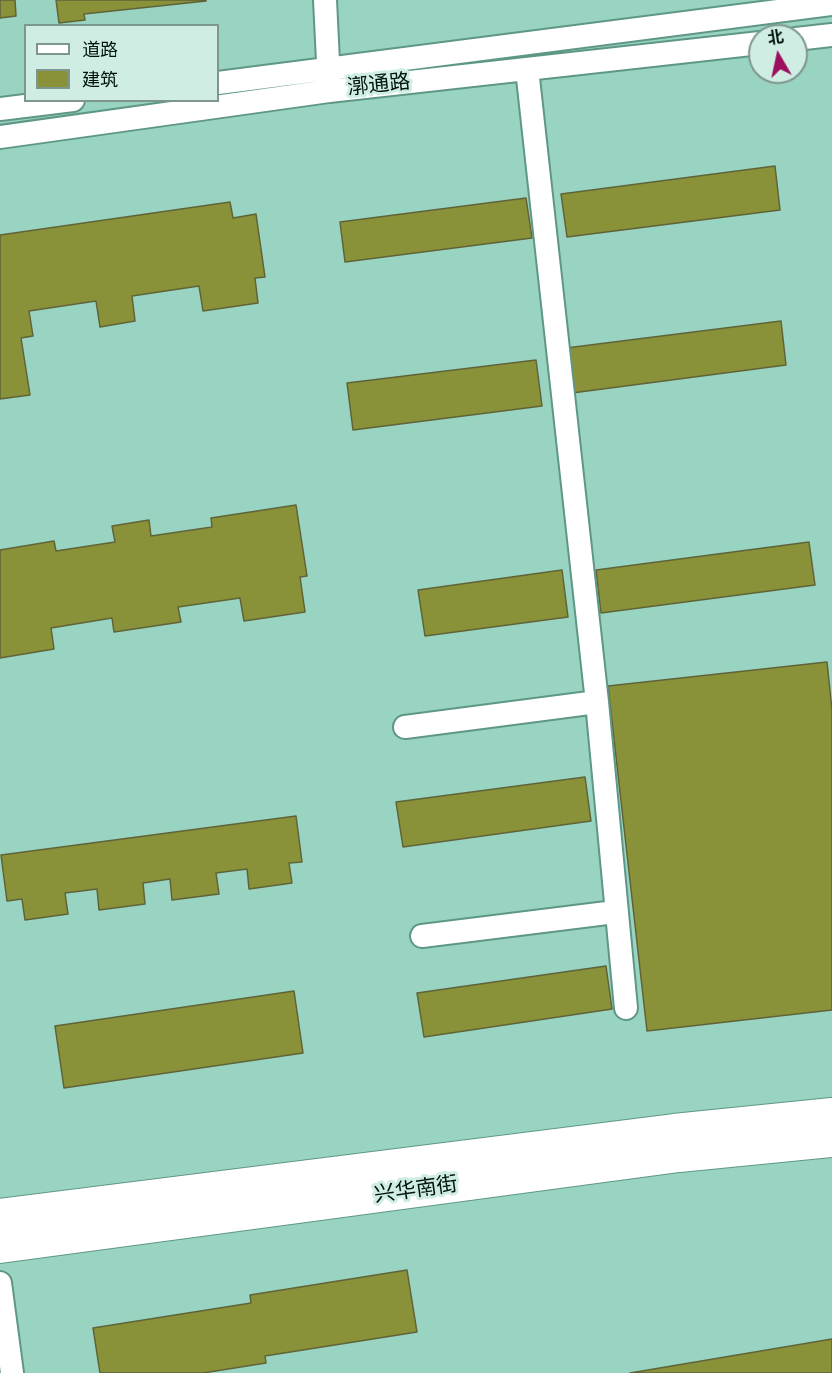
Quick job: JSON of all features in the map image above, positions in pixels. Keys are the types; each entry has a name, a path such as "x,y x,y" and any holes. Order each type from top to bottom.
{"main road":[{"name":"兴华南街","path":"0,1215 674,1130 832,1114"},
{"name":"兴华南街","path":"0,1247 679,1156 832,1141"}],"street":[{"path":"325,0 329,81"},
{"name":"漷通路","path":"219,100 832,4"},
{"path":"808,38 832,35"},
{"name":"漷通路","path":"219,83 329,81 527,69 748,44"},
{"path":"527,69 597,702 615,912 626,1008"},
{"path":"0,109 57,102"},
{"name":"漷通路","path":"0,137 206,102"},
{"path":"405,727 597,702"},
{"path":"422,936 615,912"},
{"path":"0,1283 12,1373"}],"building":[{"path":"0,0 15,0 16,16 0,18"},
{"path":"56,0 206,1 84,14 85,20 59,23"},
{"path":"775,166 780,210 567,237 561,194"},
{"path":"526,198 532,238 345,262 340,222"},
{"path":"230,202 233,218 256,214 265,277 255,278 258,303 203,311 199,286 132,296 135,321 100,327 96,301 29,311 33,336 21,338 30,395 0,399 0,235"},
{"path":"781,321 786,365 572,393 566,348"},
{"path":"536,360 542,406 353,430 347,383"},
{"path":"296,505 307,576 300,577 305,612 244,621 240,598 178,607 181,622 114,632 112,618 51,628 54,649 0,658 0,550 54,541 56,551 115,542 112,526 149,520 151,536 212,527 211,518"},
{"path":"809,542 815,585 601,613 596,570"},
{"path":"562,570 568,617 425,636 418,590"},
{"path":"827,662 832,710 832,1010 647,1031 608,686"},
{"path":"585,777 591,821 403,847 396,802"},
{"path":"296,816 302,862 289,863 292,883 249,889 247,869 216,873 219,894 172,900 170,879 143,883 145,904 99,910 97,889 65,893 68,914 25,920 22,899 7,901 1,855"},
{"path":"606,966 612,1009 424,1037 417,993"},
{"path":"294,991 303,1053 64,1088 55,1026"},
{"path":"407,1270 417,1332 265,1356 266,1363 203,1373 100,1373 93,1328 251,1303 250,1295"},
{"path":"832,1339 832,1373 630,1373"}]}
